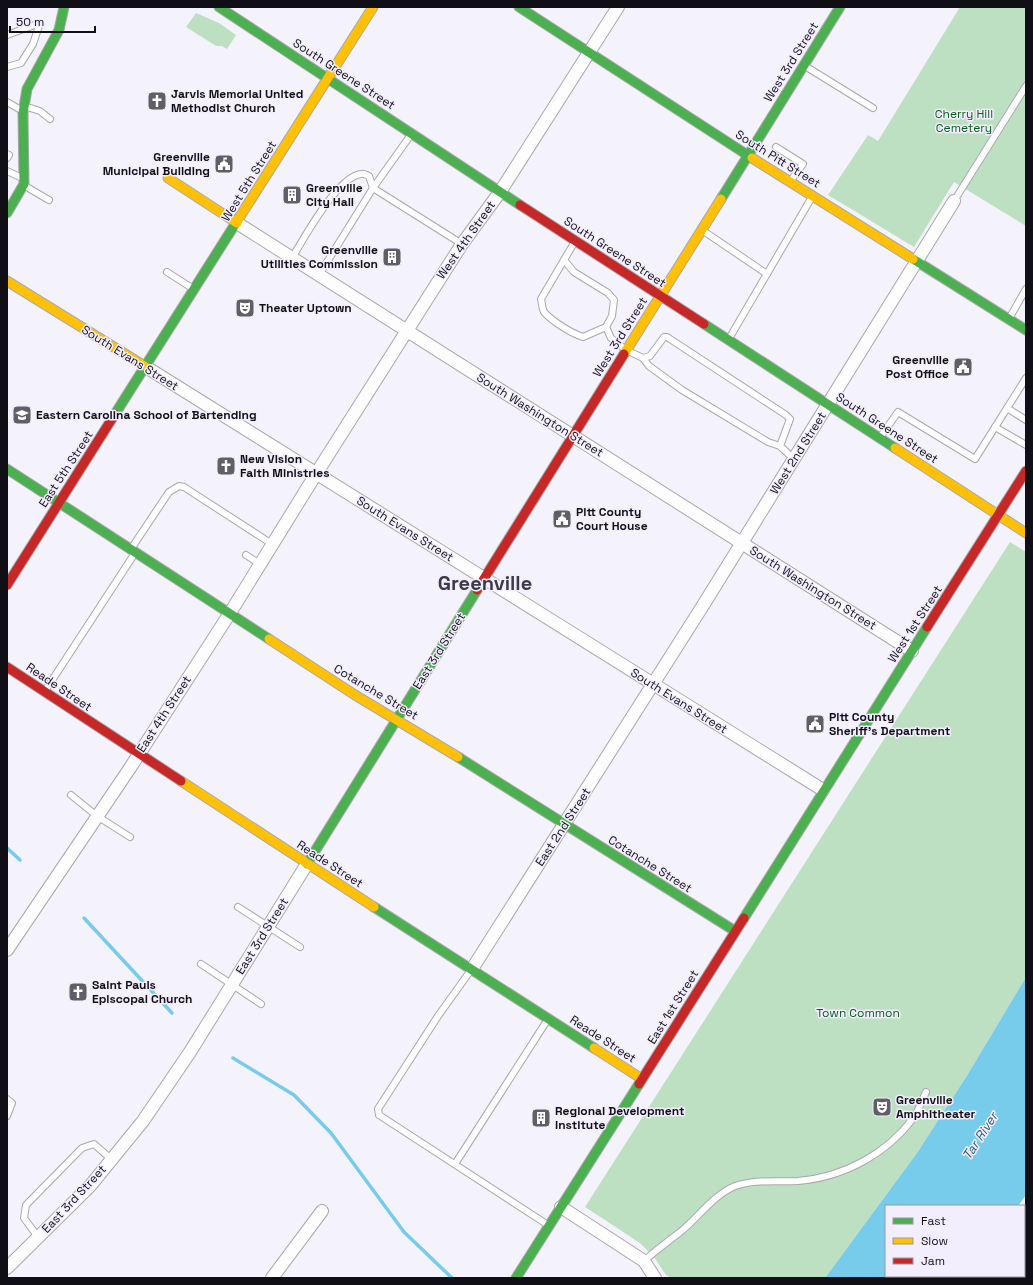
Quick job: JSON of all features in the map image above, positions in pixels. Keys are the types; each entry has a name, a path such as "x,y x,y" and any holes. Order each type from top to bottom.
{"street":[{"path":"7,213 24,182 23,108 27,88 34,73 56,38 61,25 64,7"},
{"name":"South Greene Street","path":"219,7 500,192 1026,533"},
{"name":"West 5th Street","path":"146,367 374,7"},
{"name":"South Pitt Street","path":"519,7 590,51 748,155 1026,330"},
{"name":"West 4th Street","path":"316,474 462,244 500,192 618,7"},
{"name":"West 3rd Street","path":"484,579 840,7"},
{"name":"South Washington Street","path":"168,178 912,651"},
{"name":"West 2nd Street","path":"652,684 742,543 954,201"},
{"name":"South Evans Street","path":"7,281 823,790"},
{"name":"East 5th Street","path":"7,585 59,501 146,367"},
{"name":"Cotanche Street","path":"7,469 134,550 149,557 230,613 354,695 398,720 735,931"},
{"name":"West 1st Street","path":"823,790 1026,471"},
{"name":"East 4th Street","path":"7,950 130,768 230,613 316,474"},
{"name":"East 3rd Street","path":"7,1268 90,1186 143,1121 190,1052 398,720 484,579"},
{"name":"Reade Street","path":"7,667 307,864 642,1079"},
{"name":"East 2nd Street","path":"472,969 652,684"},
{"name":"East 1st Street","path":"516,1278 823,790"},
{"path":"561,1207 644,1262 655,1278"},
{"path":"272,1278 284,1264 322,1211"}],"lane":[{"path":"7,35 40,23 33,44 21,63 7,67"},
{"path":"804,65 873,108"},
{"path":"954,201 1026,86"},
{"path":"7,102 23,108 40,111 50,119"},
{"path":"320,275 374,188 412,134"},
{"path":"776,147 803,164 791,182"},
{"path":"7,154 9,155 7,158"},
{"path":"7,171 49,200"},
{"path":"292,258 329,198 341,186 358,174 369,176 374,188 462,244"},
{"path":"728,340 813,196"},
{"path":"701,230 767,274"},
{"path":"564,260 574,272 608,293 614,300 612,316 606,327 583,337 561,325 544,311 541,299 564,260 576,241"},
{"path":"167,272 194,290"},
{"path":"1009,319 1026,289"},
{"path":"606,327 611,338 626,350 642,358 649,366 682,390 768,442 780,446 794,459"},
{"path":"642,358 650,356 664,337 670,338 786,415 790,419 780,446"},
{"path":"880,438 898,412 975,459 1026,378"},
{"path":"1007,408 1026,420"},
{"path":"996,427 1026,445"},
{"path":"44,692 169,492 179,486 184,487 272,544"},
{"path":"246,555 260,564"},
{"path":"71,794 97,816 130,837"},
{"path":"238,907 300,947"},
{"path":"200,964 261,1004"},
{"path":"472,969 438,1016 378,1109 379,1115 550,1226"},
{"path":"455,1164 549,1018"},
{"path":"644,1262 680,1232 711,1202 735,1186 748,1183 800,1180 836,1174 855,1167 867,1160 904,1129 915,1116 926,1092"},
{"path":"7,1099 12,1103 7,1116"},
{"path":"38,1237 24,1218 26,1205 82,1148 94,1144 112,1159"}],"green space":[{"name":"Cherry Hill Cemetery","path":"960,7 1026,7 1026,226 954,182 914,247 828,195 868,135 878,141"},
{"path":"196,13 219,23 236,35 227,49 222,46 216,46 186,27"},
{"name":"Town Common","path":"1010,542 1026,552 1026,977 968,1074 917,1153 825,1278 671,1278 666,1275 654,1257 640,1243 585,1207"}],"water":[{"name":"Tar River","path":"1026,977 1026,1195 1019,1205 885,1205 885,1277 948,1277 947,1278 825,1278 917,1153 968,1074"}],"waterway":[{"path":"7,848 20,860"},
{"path":"84,918 172,1013"},
{"path":"233,1058 294,1095 331,1133 404,1232 452,1278"}],"traffic: fast":[{"path":"7,213 24,184 23,113 27,89 59,30 64,7"},
{"path":"219,7 520,205"},
{"path":"519,7 752,158"},
{"path":"721,199 840,7"},
{"path":"115,414 239,218"},
{"path":"913,259 1026,330"},
{"path":"704,324 895,448"},
{"path":"7,469 269,639"},
{"path":"307,864 477,590"},
{"path":"744,918 927,627"},
{"path":"458,757 735,931"},
{"path":"374,907 594,1048"},
{"path":"516,1278 639,1084"}],"traffic: slow":[{"path":"239,218 373,7"},
{"path":"752,158 913,259"},
{"path":"168,178 237,223"},
{"path":"624,354 721,199"},
{"path":"7,281 146,367"},
{"path":"895,448 1026,533"},
{"path":"269,639 355,695 458,757"},
{"path":"181,781 374,907"},
{"path":"594,1048 642,1079"}],"traffic: jam":[{"path":"520,205 704,324"},
{"path":"477,590 624,354"},
{"path":"7,585 115,414"},
{"path":"927,627 1026,471"},
{"path":"7,667 181,781"},
{"path":"639,1084 744,918"}],"place":[{"name":"Jarvis Memorial United Methodist Church","path":"157,101"},
{"name":"Greenville Municipal Building","path":"224,164"},
{"name":"Greenville City Hall","path":"292,195"},
{"name":"Greenville Utilities Commission","path":"392,257"},
{"name":"Theater Uptown","path":"245,308"},
{"name":"Greenville Post Office","path":"963,367"},
{"name":"Eastern Carolina School of Bartending","path":"22,415"},
{"name":"New Vision Faith Ministries","path":"226,466"},
{"name":"Pitt County Court House","path":"562,519"},
{"name":"Pitt County Sheriff's Department","path":"815,724"},
{"name":"Saint Pauls Episcopal Church","path":"78,992"},
{"name":"Greenville Amphitheater","path":"882,1107"},
{"name":"Regional Development Institute","path":"541,1118"}],"district":[{"name":"Greenville","path":"485,583"}]}
